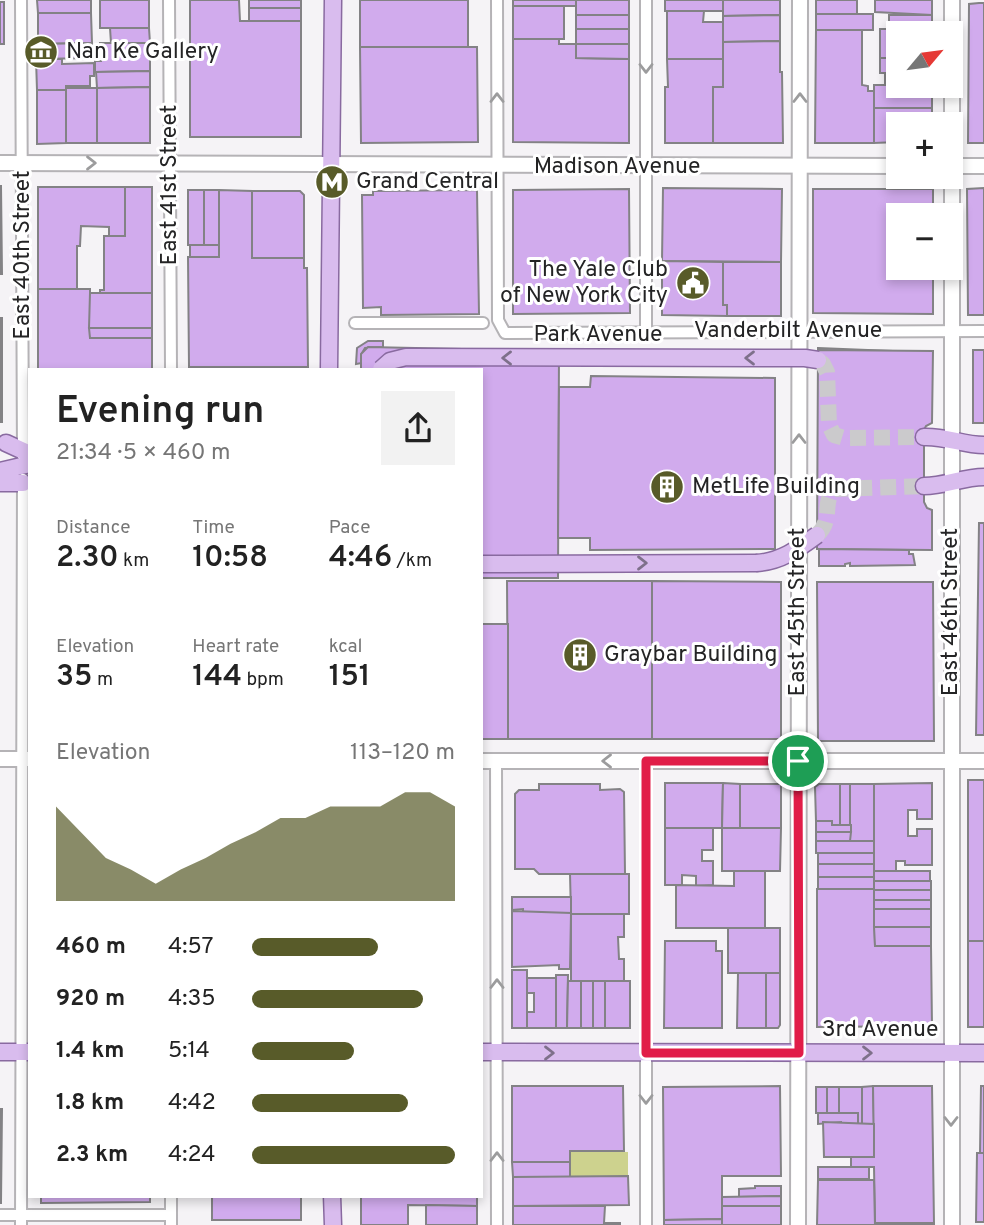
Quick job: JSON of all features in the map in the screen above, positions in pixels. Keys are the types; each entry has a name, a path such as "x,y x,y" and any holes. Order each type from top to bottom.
{"main road":[{"path":"329,368 333,0"},
{"name":"East 45th Street","path":"798,1225 800,0"},
{"name":"East 46th Street","path":"951,112 952,0"},
{"name":"Madison Avenue","path":"0,163 886,166"},
{"path":"963,166 984,166"},
{"name":"East 46th Street","path":"951,189 951,1225"},
{"name":"Park Avenue","path":"382,368 390,361 405,357 818,360"},
{"path":"924,437 984,445"},
{"path":"3,443 27,453"},
{"path":"0,464 27,453"},
{"path":"0,471 27,453"},
{"path":"924,486 984,477"},
{"path":"0,483 26,483"},
{"path":"483,564 764,562 788,555 817,535"},
{"path":"0,759 26,759"},
{"path":"489,761 984,761"},
{"path":"0,1052 26,1052"},
{"name":"3rd Avenue","path":"489,1052 984,1053"},
{"path":"332,1198 333,1225"}],"street":[{"name":"East 40th Street","path":"21,0 27,453 26,1052 21,1220"},
{"name":"East 41st Street","path":"169,0 171,368"},
{"path":"497,0 497,166"},
{"path":"646,0 646,332"},
{"name":"Vanderbilt Avenue","path":"497,166 498,320 502,330 508,334 984,331"},
{"path":"355,323 483,323"},
{"path":"489,761 489,1052 497,1225"},
{"path":"646,761 646,1225"},
{"path":"0,1215 21,1220 171,1220 171,1198"}],"green space":[{"path":"570,1151 628,1152 628,1176 570,1177"}],"building":[{"path":"37,0 91,0 91,13 38,13"},
{"path":"100,0 149,0 149,28 100,28"},
{"path":"190,0 239,0 240,21 301,21 301,137 190,137"},
{"path":"249,0 301,0 301,8 249,8"},
{"path":"360,0 468,0 468,47 360,47"},
{"path":"513,0 576,0 576,6 513,6"},
{"path":"576,0 629,0 629,15 576,15"},
{"path":"665,0 723,0 723,11 665,11"},
{"path":"723,0 780,0 780,15 723,16"},
{"path":"816,0 857,0 857,14 816,14"},
{"path":"875,0 932,0 932,15 875,12"},
{"path":"0,2 4,2 4,44 0,44"},
{"path":"984,3 984,143 968,143 969,4"},
{"path":"513,6 564,6 564,39 513,39"},
{"path":"249,8 301,8 301,21 249,21"},
{"path":"667,11 704,11 703,22 723,22 723,59 667,59"},
{"path":"38,13 91,13 92,43 38,44"},
{"path":"816,14 873,14 873,30 816,30"},
{"path":"576,15 629,15 629,29 576,29"},
{"path":"780,15 780,41 723,42 723,16"},
{"path":"889,15 932,15 932,21 889,21"},
{"path":"110,28 149,28 150,43 111,43"},
{"path":"576,29 629,29 629,44 576,44"},
{"path":"880,29 886,29 886,58 880,58"},
{"path":"816,30 862,30 862,85 868,86 868,91 874,91 874,143 815,143"},
{"path":"513,39 559,39 559,44 576,44 576,58 629,59 629,143 513,142"},
{"path":"780,41 783,143 713,143 713,87 723,87 723,42"},
{"path":"92,43 92,58 38,59 38,44"},
{"path":"100,43 150,43 150,71 95,72 95,61 101,61"},
{"path":"576,44 629,44 629,59 576,58"},
{"path":"360,47 477,47 478,142 361,143"},
{"path":"880,58 886,58 886,73 880,73"},
{"path":"36,59 62,59 62,64 94,63 94,76 90,76 90,86 66,86 66,90 37,90"},
{"path":"667,59 723,59 723,87 713,87 713,143 665,143"},
{"path":"150,71 150,87 97,88 96,72"},
{"path":"886,73 886,98 932,98 932,108 874,108 874,85 885,85"},
{"path":"150,87 150,143 97,143 97,88"},
{"path":"66,88 97,88 97,143 66,143"},
{"path":"37,90 66,90 66,143 37,144"},
{"path":"874,108 932,108 932,112 886,112 886,142 874,143"},
{"path":"1,186 2,274 0,274"},
{"path":"38,187 125,187 125,236 109,236 109,227 81,226 80,246 77,246 77,289 38,289"},
{"path":"125,187 152,187 152,293 100,293 100,290 104,290 104,236 125,236"},
{"path":"663,188 782,189 781,262 662,261"},
{"path":"984,188 984,315 968,315 967,189"},
{"path":"629,189 630,313 513,314 513,190"},
{"path":"813,189 933,189 933,203 886,203 886,280 933,280 933,314 813,313"},
{"path":"188,190 204,190 204,245 188,245"},
{"path":"204,190 219,190 219,245 204,245"},
{"path":"219,190 252,191 252,258 304,258 304,268 307,268 308,367 189,367 188,257 219,257"},
{"path":"477,190 479,314 381,315 381,307 363,308 362,195 373,195 373,191"},
{"path":"252,191 300,191 304,195 304,258 252,258"},
{"path":"190,245 219,245 219,257 190,257"},
{"name":"The Yale Club of New York City","path":"662,261 723,262 723,305 727,305 727,316 662,315"},
{"path":"723,262 781,262 781,316 727,316 727,305 723,305"},
{"path":"38,289 90,289 90,338 152,338 152,368 38,368"},
{"path":"90,293 152,293 152,328 89,328"},
{"path":"2,318 2,422 0,422"},
{"path":"89,328 152,328 152,338 90,338"},
{"path":"368,341 383,341 383,347 365,348 362,363 356,364 357,348"},
{"path":"368,347 559,351 558,578 483,578 483,368 361,368 361,354"},
{"path":"818,348 892,351 892,426 818,427"},
{"path":"818,350 933,351 932,423 924,430 924,502 927,508 932,510 932,550 817,549"},
{"path":"973,350 984,350 984,423 973,423"},
{"path":"189,367 308,367 308,368"},
{"name":"MetLife Building","path":"591,376 775,378 775,549 590,550 590,538 558,538 559,387 590,387"},
{"path":"979,523 984,523 984,735 976,735"},
{"path":"819,549 909,550 909,554 913,554 915,565 850,566 850,563 845,566 819,566"},
{"name":"Graybar Building","path":"507,581 652,581 652,739 508,739"},
{"path":"652,581 781,582 781,739 652,739"},
{"path":"817,582 933,582 934,741 818,741"},
{"path":"483,624 508,624 508,739 483,739"},
{"path":"968,780 984,780 984,941 968,941"},
{"path":"665,783 723,783 722,828 665,828"},
{"path":"723,783 740,784 740,828 722,828"},
{"path":"932,783 932,819 917,819 917,810 908,810 908,836 917,836 917,829 932,829 932,865 905,865 905,861 896,861 896,871 874,871 874,784"},
{"path":"539,784 600,784 600,790 620,789 624,792 625,874 539,874 534,869 515,869 515,794 519,790 539,790"},
{"path":"740,784 781,784 781,828 740,828"},
{"path":"819,784 840,784 840,825 832,825 832,821 816,821 815,787"},
{"path":"840,784 850,784 851,825 840,825"},
{"path":"850,784 874,784 874,841 850,841"},
{"path":"816,821 832,821 832,825 851,825 851,832 816,832"},
{"path":"665,828 713,828 713,850 702,850 702,861 713,861 713,885 696,886 696,876 682,875 682,885 665,885"},
{"path":"722,828 781,828 780,871 722,871"},
{"path":"816,832 851,832 850,841 816,841"},
{"path":"816,841 874,841 874,853 816,853"},
{"path":"818,853 874,853 874,864 818,864"},
{"path":"818,864 874,864 874,877 818,877"},
{"path":"734,871 765,871 765,928 676,928 676,885 734,886"},
{"path":"874,871 930,871 930,881 874,881"},
{"path":"570,874 629,874 629,914 571,914"},
{"path":"818,877 874,877 874,889 818,889"},
{"path":"874,881 931,881 931,890 874,890"},
{"path":"817,889 874,889 875,946 931,946 932,1026 817,1027"},
{"path":"874,890 931,890 931,900 874,900"},
{"path":"512,897 571,897 571,913 523,913 523,909 512,910"},
{"path":"874,900 931,900 931,909 874,909"},
{"path":"874,909 931,909 931,927 874,927"},
{"path":"512,911 571,913 570,969 559,969 559,965 512,967"},
{"path":"571,914 624,914 624,937 618,937 619,959 624,959 624,981 571,981"},
{"path":"874,927 931,927 931,946 875,946"},
{"path":"728,928 780,928 780,973 728,973"},
{"path":"665,941 716,941 716,951 722,951 722,1028 664,1028"},
{"path":"968,941 984,941 984,1027 968,1027"},
{"path":"512,970 527,970 527,1028 512,1028"},
{"path":"738,973 766,973 766,1028 737,1028"},
{"path":"766,973 780,973 778,1028 766,1028"},
{"path":"556,975 568,975 567,1028 556,1028"},
{"path":"527,978 556,978 556,1028 527,1028 527,1012 534,1012 534,993 527,993"},
{"path":"568,981 581,981 581,1028 567,1028"},
{"path":"581,981 593,981 593,1028 581,1028"},
{"path":"593,981 605,981 605,1028 593,1028"},
{"path":"605,981 630,981 630,1028 605,1028"},
{"path":"512,1086 623,1086 624,1151 570,1151 570,1162 512,1162"},
{"path":"780,1086 781,1176 722,1176 722,1219 664,1220 663,1087"},
{"path":"873,1086 874,1124 862,1124 862,1087"},
{"path":"873,1086 932,1086 934,1223 875,1223 874,1167 851,1167 851,1157 874,1157"},
{"path":"981,1086 984,1086 984,1153 980,1153"},
{"path":"816,1087 827,1087 827,1113 816,1113"},
{"path":"827,1087 839,1087 839,1113 827,1113"},
{"path":"839,1087 862,1087 862,1124 858,1124 858,1113 839,1113"},
{"path":"2,1109 1,1203 0,1203"},
{"path":"818,1113 858,1113 858,1124 818,1124"},
{"path":"823,1122 874,1124 874,1157 824,1157"},
{"path":"977,1153 984,1153 984,1222 976,1222"},
{"path":"512,1162 570,1162 570,1177 513,1177"},
{"path":"818,1167 869,1167 869,1179 818,1179"},
{"path":"628,1176 629,1205 513,1206 513,1177"},
{"path":"818,1180 874,1180 875,1225 817,1225"},
{"path":"781,1186 781,1196 739,1197 739,1189"},
{"path":"781,1196 781,1206 722,1206 722,1197"},
{"path":"41,1198 150,1198 150,1202 41,1203"},
{"path":"212,1198 301,1198 301,1220 212,1220"},
{"path":"361,1198 477,1198 477,1206 408,1205 408,1225 361,1225"},
{"path":"426,1205 477,1206 477,1225 426,1225"},
{"path":"513,1206 605,1206 604,1223 620,1225 513,1225"},
{"path":"722,1206 781,1206 781,1225 722,1225"},
{"path":"722,1219 722,1225 664,1225 664,1220"},
{"path":"934,1223 934,1225 875,1225"}],"tunnel":[{"path":"818,360 827,372 829,425 834,435 844,438 924,437"},
{"path":"817,535 825,523 829,500 835,489 924,486"}],"place":[{"name":"Nan Ke Gallery","path":"41,52"},
{"name":"Grand Central","path":"332,182"},
{"name":"The Yale Club of New York City","path":"693,283"},
{"name":"MetLife Building","path":"667,487"},
{"name":"Graybar Building","path":"580,655"}],"route":[{"path":"646,761 798,761 799,1053 646,1053 646,761"}]}
